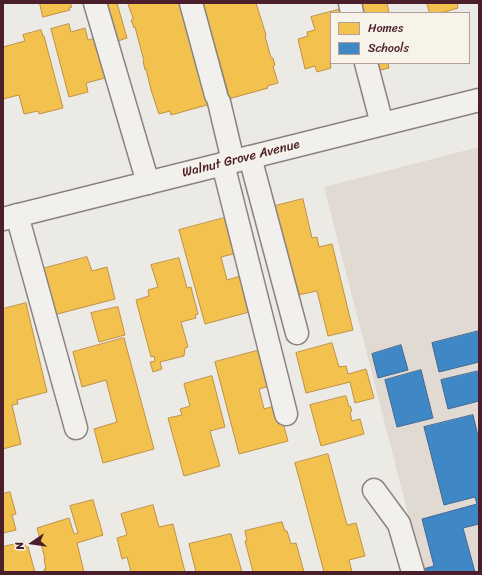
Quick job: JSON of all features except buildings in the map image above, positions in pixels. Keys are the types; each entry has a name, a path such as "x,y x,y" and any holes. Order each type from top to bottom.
{"main road":[{"path":"96,3 148,183"},
{"path":"191,3 235,161 297,333"},
{"path":"366,64 382,124"},
{"name":"Walnut Grove Avenue","path":"10,218 479,100"},
{"path":"235,161 286,414"},
{"path":"10,218 76,428"},
{"path":"374,490 399,524 413,572"}],"shaded area":[{"path":"479,147 479,572 423,572 324,187"}]}
